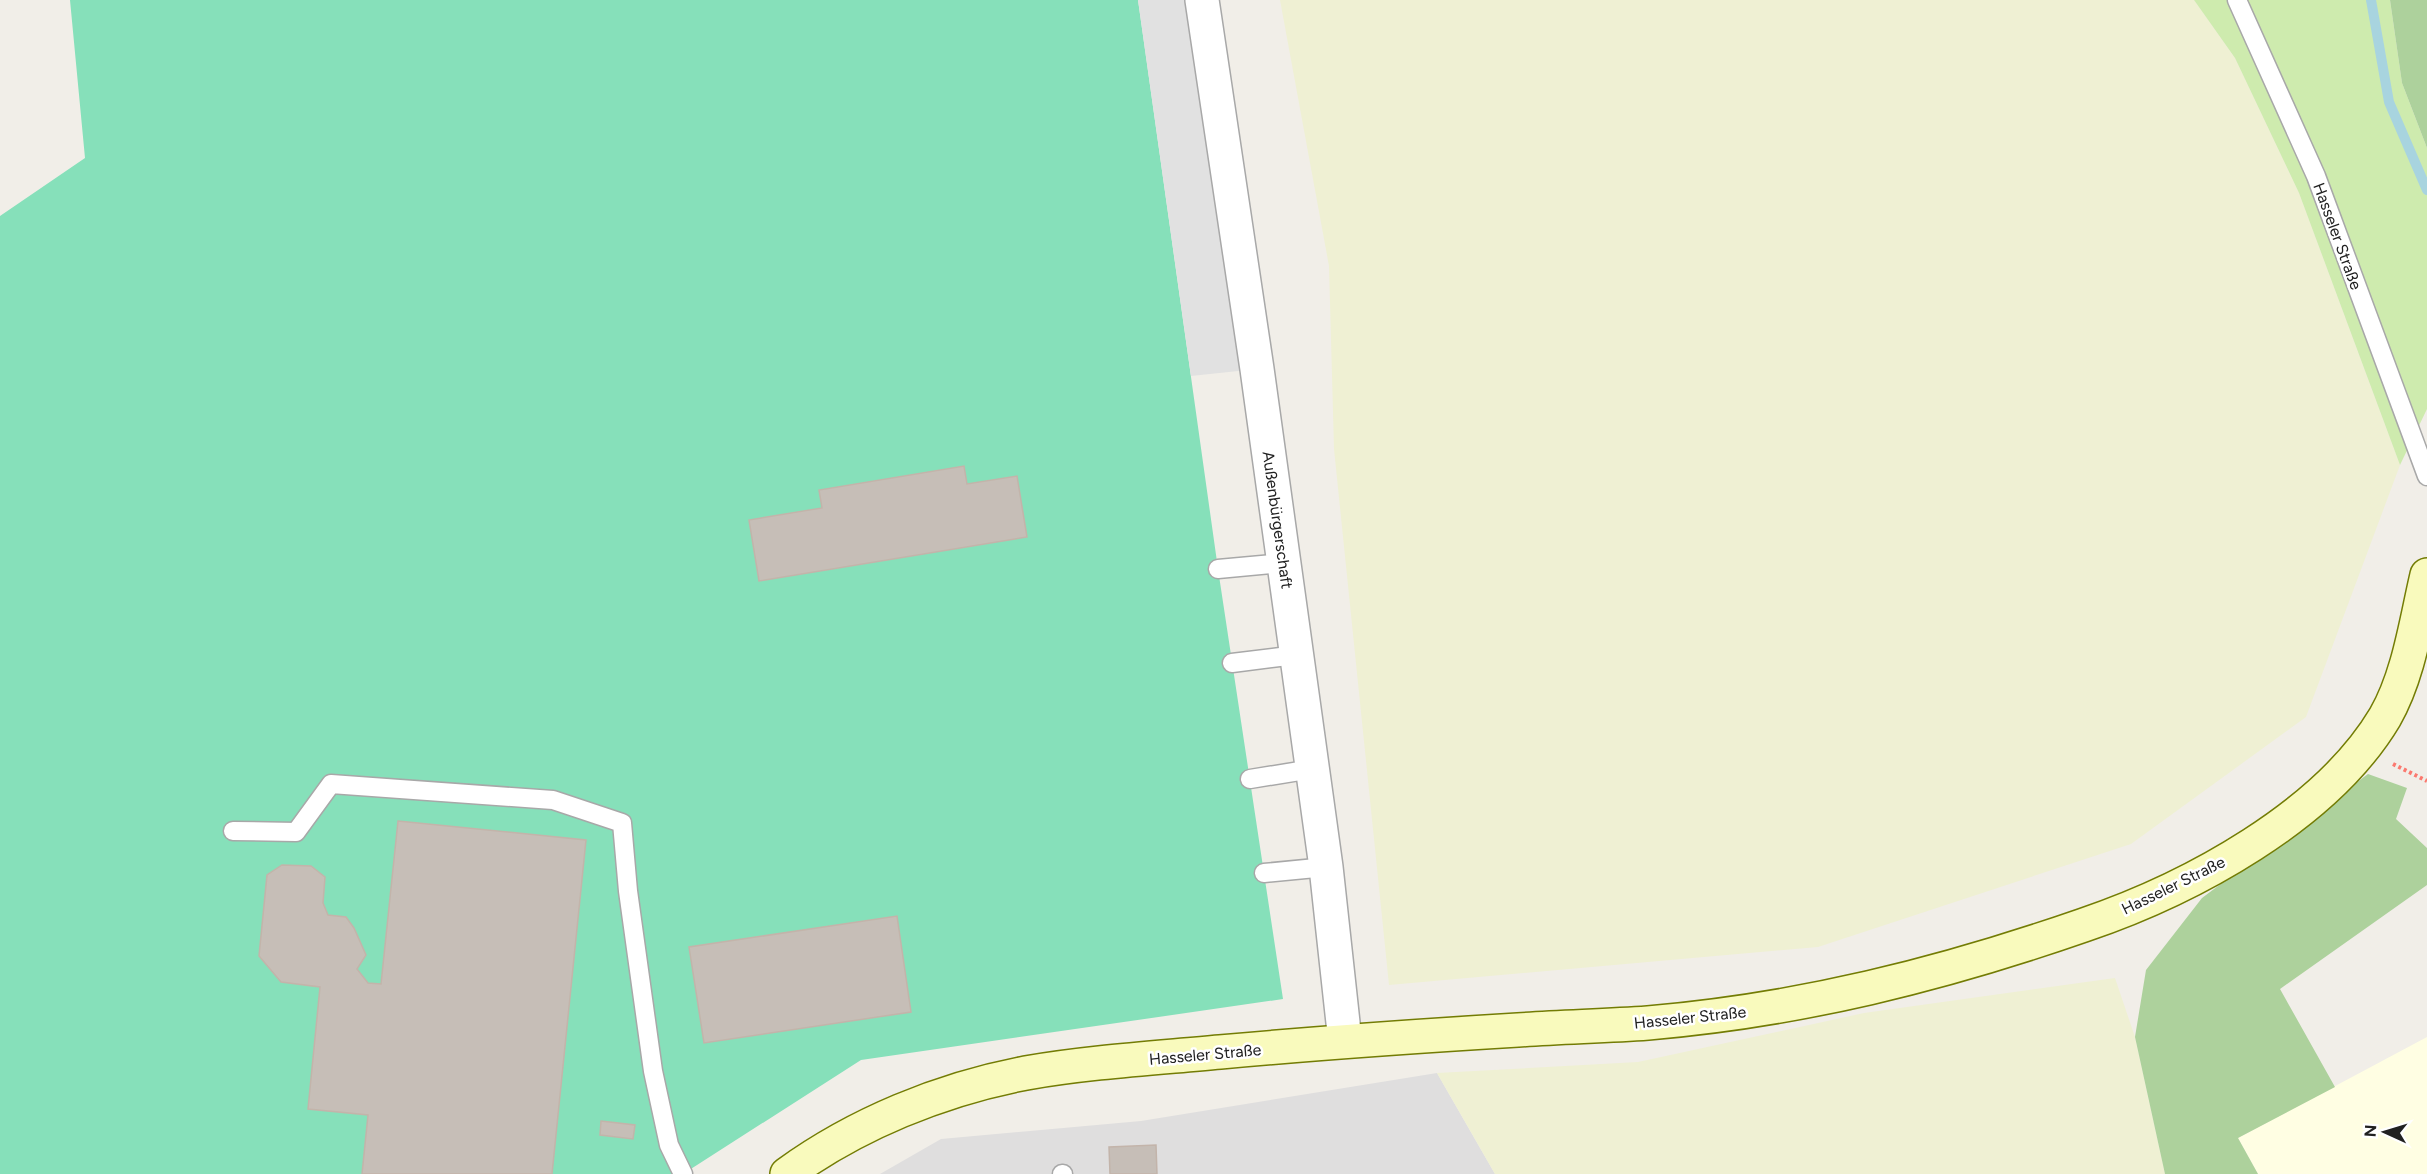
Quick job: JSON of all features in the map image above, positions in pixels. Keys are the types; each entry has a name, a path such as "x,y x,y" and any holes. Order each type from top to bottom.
{"main road":[{"name":"Hasseler Straße","path":"787,1174 858,1130 939,1095 1025,1074 1111,1063 1345,1041 1647,1023 1809,1002 1900,982 1992,957 2133,908 2195,878 2265,836 2336,780 2365,748 2388,712 2403,673 2427,575"}],"street":[{"name":"Außenbürgerschaft","path":"1202,0 1326,867 1345,1041"}],"lane":[{"name":"Hasseler Straße","path":"2237,0 2316,176 2427,476"},
{"path":"1218,569 1283,563"},
{"path":"1232,663 1296,655"},
{"path":"1250,779 1312,769"},
{"path":"233,831 296,832 332,784 553,800 622,823 628,891 652,1071 669,1145 682,1174"},
{"path":"1264,873 1326,867"}],"shaded area":[{"path":"1138,0 1202,0 1257,369 1191,376"},
{"path":"1280,0 2194,0 2235,58 2299,193 2400,465 2306,717 2131,844 1818,947 1389,985 1334,449 1329,266"},
{"path":"2115,978 2135,1037 2165,1174 1495,1174 1437,1073 1638,1062 1864,1013"},
{"path":"2427,1037 2427,1174 2258,1174 2238,1138"},
{"path":"1437,1073 1495,1174 880,1174 941,1139 1141,1121"}],"green space":[{"path":"70,0 1138,0 1218,569 1283,999 861,1060 683,1174 0,1174 0,216 85,158"},
{"path":"2194,0 2390,0 2402,83 2427,148 2427,409 2400,465 2299,193 2235,58"},
{"path":"2390,0 2427,0 2427,148 2402,83"},
{"path":"2368,774 2407,788 2396,819 2427,848 2427,885 2280,989 2335,1087 2238,1138 2258,1174 2165,1174 2135,1037 2146,970 2202,898"}],"building":[{"path":"964,466 967,484 1017,476 1027,537 759,581 749,520 822,508 819,490"},
{"path":"398,821 586,840 552,1174 362,1174 368,1115 308,1109 320,987 281,982 259,956 267,875 282,865 311,866 325,877 323,903 328,915 346,917 354,928 366,955 357,969 368,983 381,984"},
{"path":"897,916 911,1012 704,1043 689,947"},
{"path":"601,1121 635,1125 633,1139 600,1135"},
{"path":"1156,1145 1157,1174 1110,1174 1109,1147"}],"waterway":[{"path":"2371,0 2389,102 2427,190"}]}
